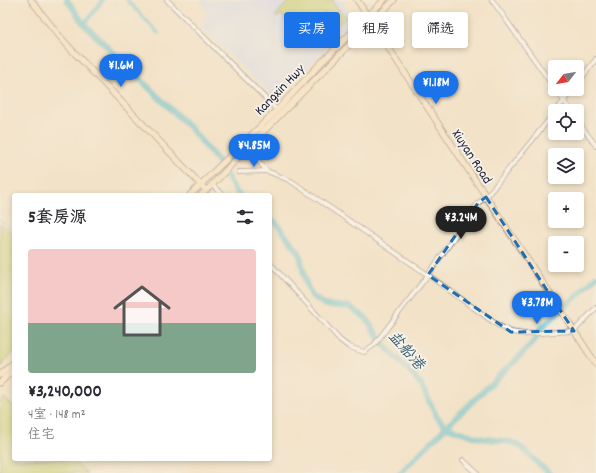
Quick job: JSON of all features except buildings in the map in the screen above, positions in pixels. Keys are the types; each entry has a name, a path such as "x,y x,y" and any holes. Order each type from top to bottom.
{"main road":[{"path":"31,0 69,47 206,190"},
{"name":"Xiuyan Road","path":"357,0 365,12"},
{"name":"Kangxin Hwy","path":"373,12 384,0"},
{"path":"383,12 394,0"},
{"name":"Kangxin Hwy","path":"192,193 277,110 348,37"},
{"path":"203,193 214,184 249,146 348,47"},
{"name":"Xiuyan Road","path":"388,48 596,364"},
{"path":"0,375 12,364"},
{"path":"0,383 12,371"}],"street":[{"path":"167,0 277,110"},
{"path":"492,0 566,104"},
{"path":"584,75 596,59"},
{"path":"562,104 568,96"},
{"path":"272,265 340,340 350,348 364,352 374,345 428,275 478,203 486,197 548,121"},
{"path":"584,130 596,146"},
{"path":"253,155 267,170 291,181 428,275 496,324 511,332 525,334 574,331 596,308"},
{"path":"239,172 267,170"},
{"path":"214,184 221,193"},
{"path":"463,460 477,473"}],"highlighted area":[{"path":"486,197 556,304 574,331 511,332 428,275 478,203"}],"shaded area":[{"path":"200,0 341,0 349,12 348,24 340,34 340,12 284,12 284,48 327,48 277,100 202,28 207,11"}],"green space":[{"path":"290,0 334,0 333,3 346,17 340,23 340,12 284,12 284,19 282,14 277,18 275,16"},
{"path":"0,224 12,233 12,354 0,367"},
{"path":"4,398 12,405 12,461 73,461 87,473 0,473 0,402"}],"waterway":[{"name":"盐船港","path":"67,0 84,24 191,129 217,160 237,193"},
{"path":"84,24 103,0"},
{"path":"127,0 158,33"},
{"path":"0,220 12,230"},
{"name":"盐船港","path":"272,220 299,252 307,286 312,296 325,305 350,307 366,318 384,345 421,385 437,417 446,427 479,438 514,443 522,448 549,473"},
{"path":"400,473 523,353 535,340 540,329 596,277"}]}
